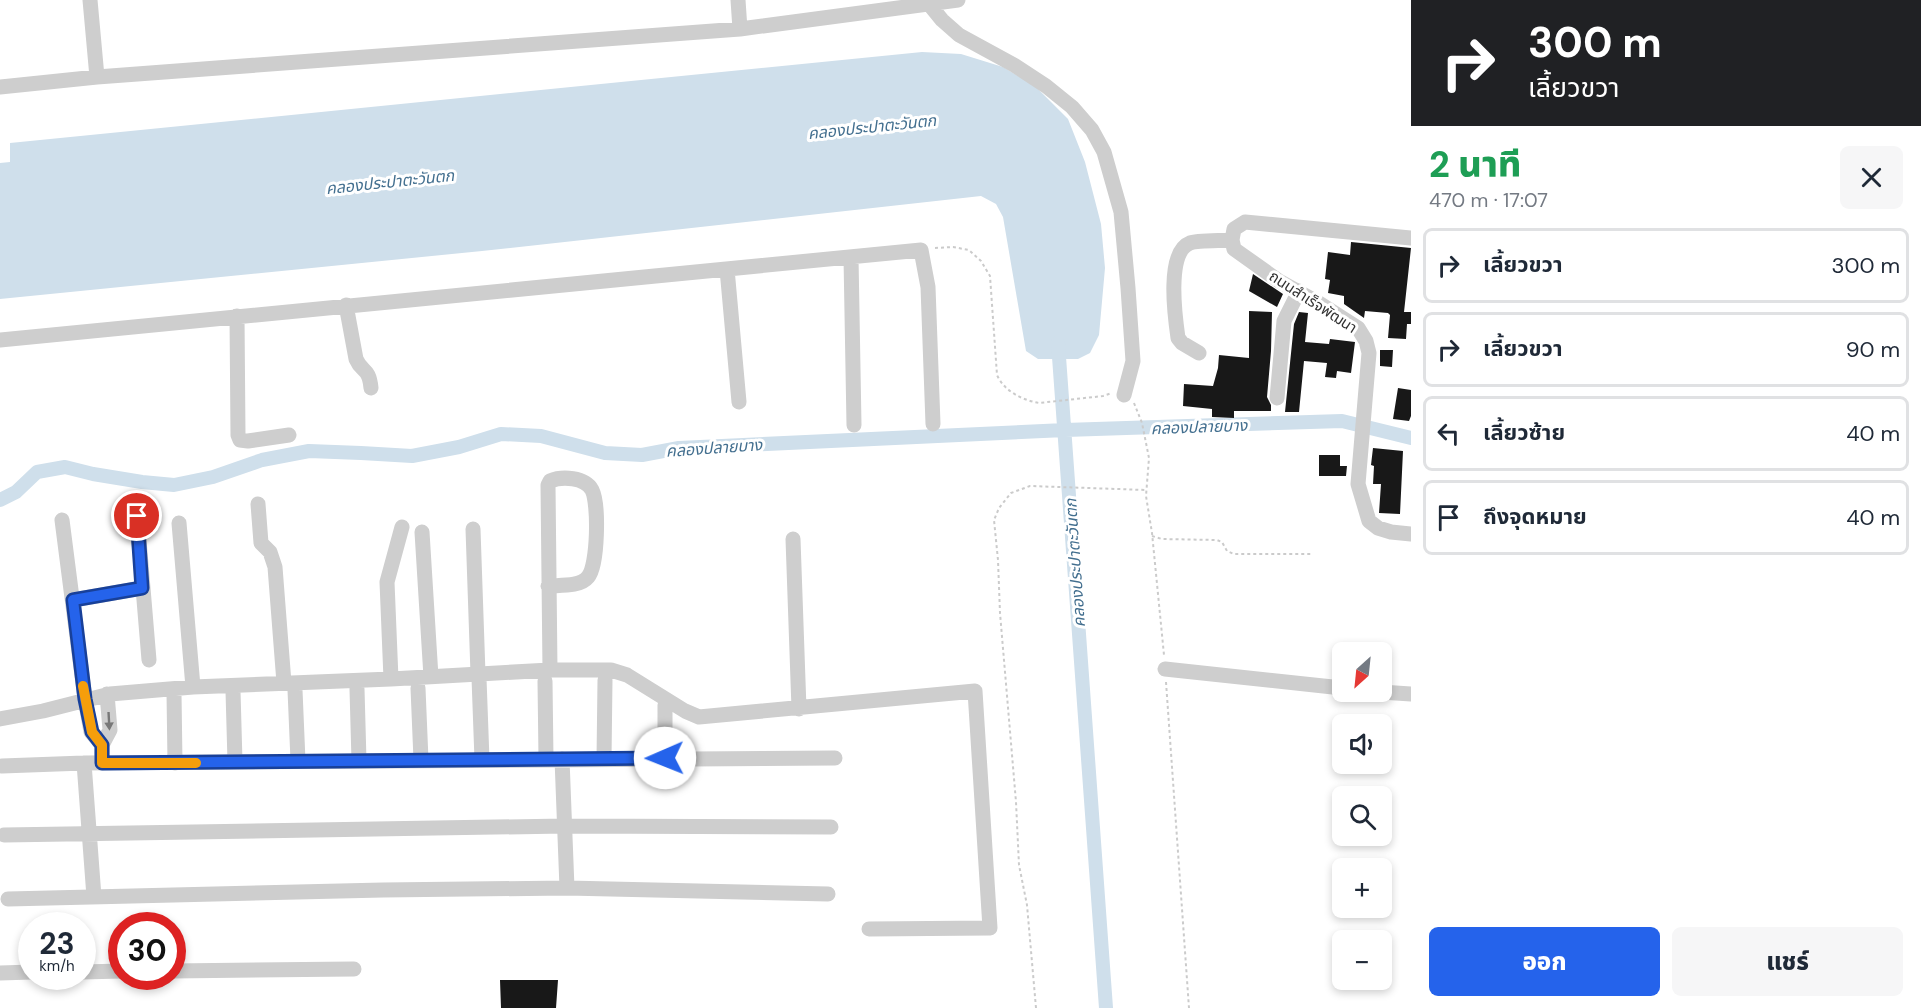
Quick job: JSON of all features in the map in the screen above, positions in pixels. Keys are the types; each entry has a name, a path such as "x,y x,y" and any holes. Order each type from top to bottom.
{"street":[{"path":"90,0 97,77"},
{"path":"738,0 740,29"},
{"path":"0,87 97,77 740,29 958,0"},
{"path":"929,4 959,36 1014,65 1072,107 1092,130 1104,152 1121,212 1128,288 1133,361 1124,395"},
{"path":"1199,353 1182,344 1178,338 1174,276 1180,250 1190,243 1233,240 1234,229 1245,222 1411,238"},
{"name":"ถนนสำเร็จพัฒนา","path":"1233,240 1234,249 1279,281 1358,328 1366,341 1369,353 1358,483 1369,521 1378,528 1411,534"},
{"path":"0,340 921,250 928,287 933,424"},
{"path":"851,257 854,425"},
{"path":"727,269 739,402"},
{"path":"1277,398 1284,321 1299,291"},
{"path":"346,305 356,359 370,376 371,388"},
{"path":"237,316 238,435 240,440 248,441 289,435"},
{"path":"546,759 548,485 554,480 576,479 591,488 594,496 596,519 593,567 589,576 578,583 548,586"},
{"path":"258,504 261,543 270,552 275,567 298,761"},
{"path":"137,516 149,660"},
{"path":"62,520 85,699 92,732 102,745"},
{"path":"179,523 193,687"},
{"path":"391,679 387,582 402,527"},
{"path":"473,529 482,760"},
{"path":"422,532 431,677"},
{"path":"793,539 799,709"},
{"path":"73,600 142,588"},
{"path":"0,718 43,711 107,694 193,687 289,687 431,677 548,676 611,670 627,675 685,711 699,717 975,691 990,928 870,929"},
{"path":"1172,670 1332,687"},
{"path":"604,680 604,759"},
{"path":"418,688 421,760"},
{"path":"357,689 359,761"},
{"path":"233,692 235,762"},
{"path":"174,693 175,763"},
{"path":"1392,693 1411,694"},
{"path":"102,763 102,745 110,730 107,694"},
{"path":"664,705 665,758"},
{"path":"2,766 84,763 835,758"},
{"path":"562,759 567,888"},
{"path":"84,763 94,897"},
{"path":"4,835 564,826 831,827"},
{"path":"8,899 567,888 828,894"},
{"path":"186,971 354,969"},
{"path":"0,973 18,972"}],"path":[{"path":"921,250 953,247 969,250 981,261 990,276 997,375 1001,384 1017,395 1039,403 1103,396"},
{"path":"1142,423 1149,458 1146,490 1172,670 1190,1008"},
{"path":"1036,1008 1027,905 1019,865 1000,613 999,560 994,520 999,508 1011,493 1030,486 1146,490"},
{"path":"1152,536 1162,539 1217,540 1222,542 1227,551 1234,554 1313,554"}],"water":[{"path":"922,52 961,54 1003,67 1035,86 1068,119 1085,162 1101,224 1105,268 1099,335 1090,353 1078,359 1038,359 1026,351 1003,217 996,204 981,196 482,251 0,299 0,163 10,162 10,143"}],"building":[{"path":"1351,242 1411,248 1404,312 1411,312 1411,324 1407,324 1406,339 1388,338 1390,315 1388,313 1365,311 1364,318 1344,304 1344,296 1328,293 1330,280 1325,279 1328,252 1350,255"},
{"path":"1253,274 1283,294 1277,307 1249,291"},
{"path":"1249,311 1272,312 1267,397 1271,411 1234,411 1234,418 1212,417 1212,409 1183,406 1184,384 1213,386 1219,355 1249,358"},
{"path":"1299,312 1308,313 1305,342 1329,344 1330,339 1355,342 1351,373 1337,371 1336,378 1325,377 1327,363 1304,361 1299,412 1285,412 1294,324"},
{"path":"1380,350 1393,350 1392,367 1380,366"},
{"path":"1398,388 1411,390 1409,421 1393,419"},
{"path":"1373,448 1403,451 1400,514 1379,513 1381,484 1373,484 1374,466 1371,465"},
{"path":"1319,455 1340,455 1340,466 1347,466 1346,476 1319,476"},
{"path":"500,980 558,980 556,1008 501,1008"}],"waterway":[{"name":"คลองประปาตะวันตก","path":"1058,343 1106,1008"},
{"name":"คลองปลายบาง","path":"0,500 16,492 37,472 65,467 93,474 174,485 213,477 262,460 309,451 412,456 459,447 501,434 541,436 605,453 642,455 679,448 1065,430 1342,421 1411,438"}],"slow traffic":[{"path":"83,686 92,732 102,745 102,763 196,763"}],"route":[{"path":"137,516 142,588 73,600 85,699 92,732 102,745 102,763 665,758"}]}
